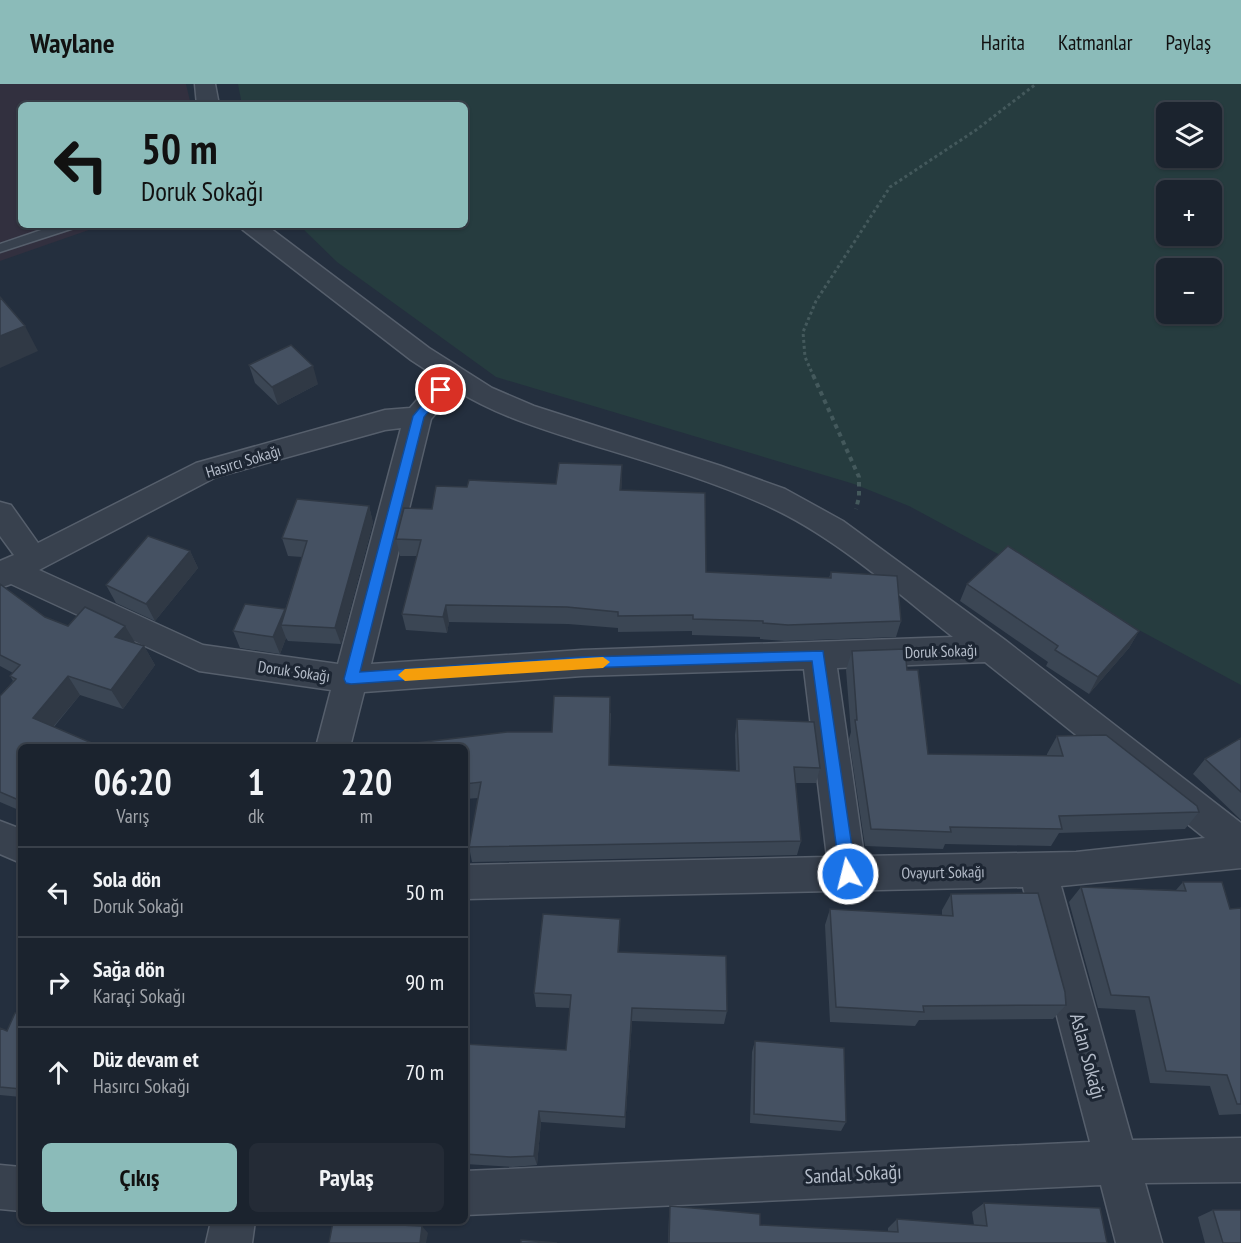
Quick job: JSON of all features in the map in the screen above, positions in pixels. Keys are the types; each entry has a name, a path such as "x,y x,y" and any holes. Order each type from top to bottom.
{"street":[{"path":"205,84 208,102"},
{"path":"255,228 452,376 524,413 711,473 775,497 832,529 993,649 1241,845"},
{"path":"334,744 418,416 452,376"},
{"name":"Hasırcı Sokağı","path":"14,568 206,470 385,420 418,416"},
{"path":"0,513 14,568"},
{"name":"Doruk Sokağı","path":"14,568 199,658 351,679 582,663 993,649"},
{"path":"819,655 848,874"},
{"path":"0,837 18,845"},
{"name":"Ovayurt Sokağı","path":"468,882 1076,869 1241,851"},
{"name":"Aslan Sokağı","path":"1037,869 1139,1243"},
{"name":"Sandal Sokağı","path":"468,1193 1117,1162 1241,1160"},
{"path":"0,1187 18,1189"},
{"path":"229,1243 232,1224"}],"lane":[{"path":"0,248 60,228"}],"path":[{"path":"832,529 852,522 859,497 859,477 805,357 803,332 816,301 890,187 976,130 1035,84"}],"shaded area":[{"path":"0,84 186,84 190,102 18,102 18,228 94,228 0,261"}],"green space":[{"path":"238,84 1241,84 1241,685 909,506 854,484 496,377 337,262 302,228 468,228 468,102 241,102"}],"building":[{"path":"0,297 25,326 0,336"},
{"path":"291,345 313,366 272,387 249,365"},
{"path":"559,463 622,465 620,490 705,493 706,572 831,578 831,572 897,576 901,621 788,625 763,623 763,621 693,619 693,615 618,616 618,612 567,607 446,605 443,617 402,614 421,540 396,539 404,508 432,509 436,486 467,487 469,480 556,484"},
{"path":"297,499 369,506 335,628 281,625 307,541 282,538"},
{"path":"148,536 190,551 146,604 106,585"},
{"path":"1008,546 1139,631 1098,677 1055,650 1058,646 967,584"},
{"path":"0,584 45,617 68,626 85,607 125,626 115,637 144,646 111,690 68,676 33,718 94,744 18,744 18,800 0,792 0,696 16,679 10,676 20,665 0,655"},
{"path":"245,604 285,609 273,637 233,631"},
{"path":"905,649 907,670 918,670 928,754 1063,756 1057,736 1106,735 1197,806 1199,812 1059,816 1062,829 950,827 951,832 871,829 855,720 857,720 852,651"},
{"path":"554,696 610,697 609,765 739,771 737,719 814,722 820,768 794,767 801,841 469,847 481,782 468,784 468,744 408,744 507,732 552,732"},
{"path":"1241,738 1241,792 1205,759"},
{"path":"1183,882 1222,882 1230,909 1241,908 1241,1104 1237,1104 1227,1075 1166,1071 1149,997 1111,995 1081,887 1186,891"},
{"path":"1038,893 1065,992 1066,1005 923,1006 924,1012 836,1007 830,909 953,916 951,894"},
{"path":"543,914 620,919 618,952 726,956 727,1011 632,1008 625,1117 539,1111 534,1156 468,1154 468,1044 566,1050 571,995 534,993"},
{"path":"15,1013 18,1013 18,1089 0,1087 0,1028 7,1031"},
{"path":"755,1041 844,1048 846,1122 754,1114"},
{"path":"984,1203 1100,1208 1107,1243 669,1243 670,1206 760,1214 760,1225 898,1232 897,1219 987,1226"},
{"path":"1213,1210 1241,1210 1241,1243 1223,1243"},
{"path":"333,1224 422,1226 420,1243 329,1243"},
{"path":"521,1240 557,1243 521,1243"}],"slow traffic":[{"path":"405,675 603,662"}],"route":[{"path":"441,390 418,416 351,679 582,663 819,655 848,874"}]}
